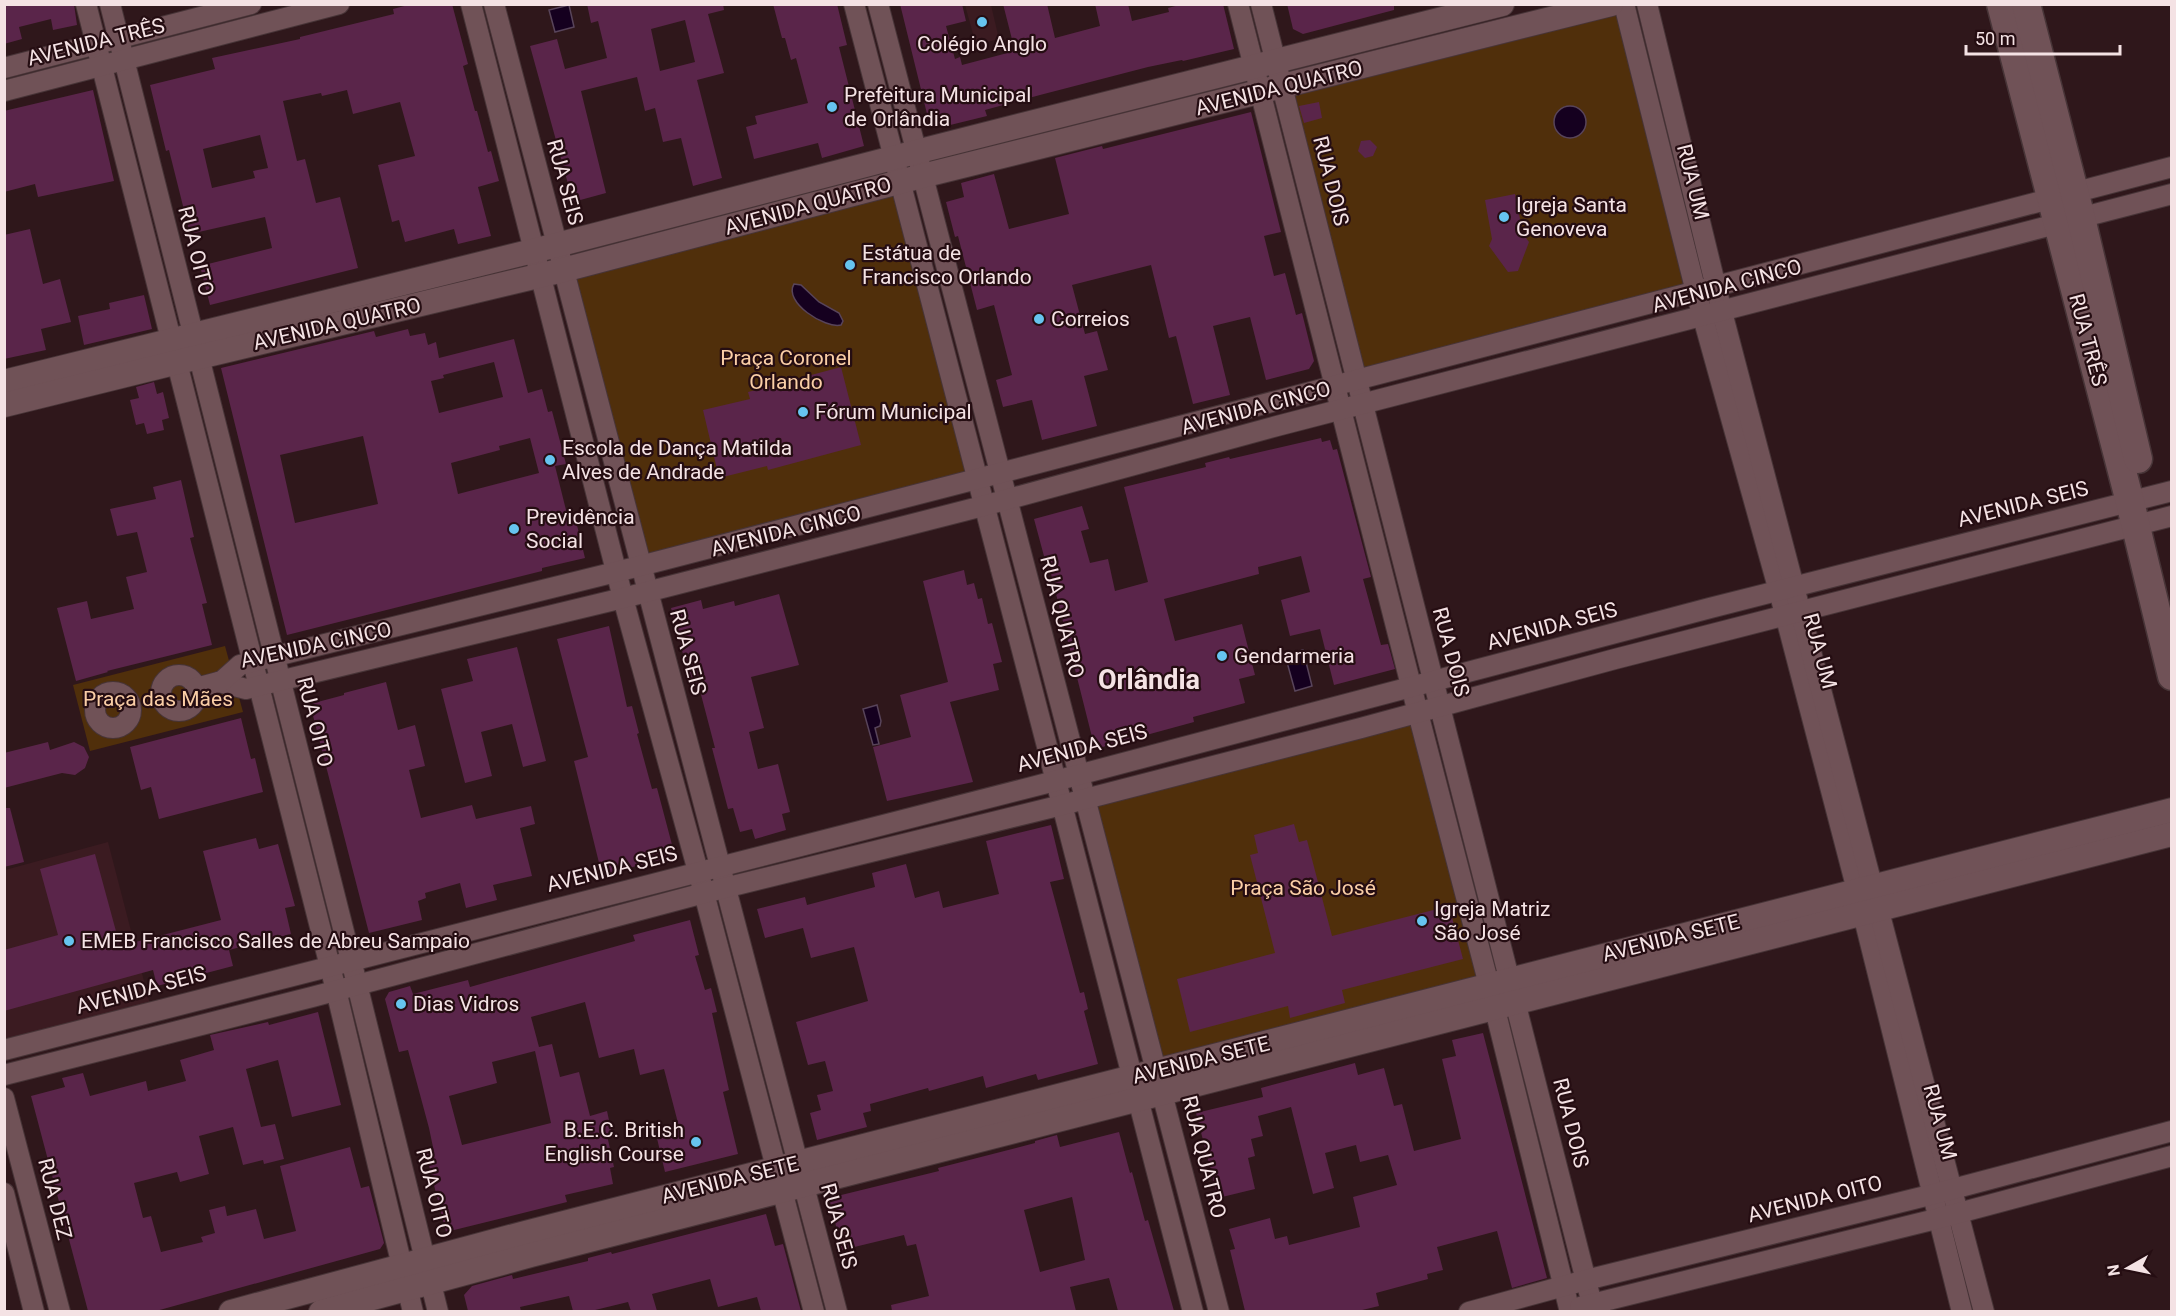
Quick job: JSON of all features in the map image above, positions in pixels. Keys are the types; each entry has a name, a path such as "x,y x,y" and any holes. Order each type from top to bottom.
{"main road":[{"name":"RUA TRÊS","path":"2001,4 2066,208 2152,509 2172,592"},
{"name":"RUA TRÊS","path":"2026,4 2066,208"},
{"name":"RUA TRÊS","path":"2152,509 2172,676"}],"street":[{"name":"RUA OITO","path":"86,4 274,657 438,1311"},
{"name":"RUA OITO","path":"110,4 124,60 252,662 336,990 407,1289"},
{"name":"AVENIDA TRÊS","path":"4,68 251,4"},
{"name":"AVENIDA TRÊS","path":"4,91 339,4"},
{"name":"RUA SEIS","path":"471,4 640,566 720,867 790,1177 814,1311"},
{"name":"RUA SEIS","path":"494,4 545,248"},
{"name":"RUA QUATRO","path":"854,4 975,480 1055,781 1219,1311"},
{"name":"RUA QUATRO","path":"878,4 1084,800 1148,1085 1193,1311"},
{"name":"RUA DOIS","path":"1238,4 1265,65 1363,404 1441,706 1564,1287 1567,1311"},
{"name":"RUA DOIS","path":"1261,4 1265,65"},
{"name":"AVENIDA QUATRO","path":"4,405 185,349 545,248 1502,4"},
{"name":"AVENIDA QUATRO","path":"4,382 185,349 552,273 922,176 1611,4"},
{"name":"RUA UM","path":"1624,4 1696,292 1713,314"},
{"name":"RUA UM","path":"1647,4 1716,287 1713,314 1794,614 1949,1215 1984,1311"},
{"name":"RUA DOIS","path":"1272,90 1334,386 1411,687 1593,1308"},
{"name":"AVENIDA CINCO","path":"219,682 246,688 258,686 623,598 1713,314 2066,208 2172,167"},
{"name":"AVENIDA CINCO","path":"219,682 235,667 252,662 640,566 1716,287 2066,208 2172,194"},
{"name":"RUA SEIS","path":"552,273 616,572 698,872 790,1177 837,1311"},
{"name":"AVENIDA SEIS","path":"4,1050 1055,781 1787,589 2152,509"},
{"path":"4,1075 704,893 1084,800 1615,659 1794,614 2152,509"},
{"path":"130,705 162,698 164,682 173,676 179,675 189,679 196,688 219,682"},
{"name":"AVENIDA SETE","path":"321,1311 407,1289 428,1271 1867,900 2172,810"},
{"name":"AVENIDA SETE","path":"1867,900 2172,834"},
{"name":"RUA DEZ","path":"4,1098 60,1311"},
{"name":"AVENIDA OITO","path":"1468,1311 2172,1131"},
{"path":"1567,1311 1593,1308 2172,1156"},
{"path":"4,1193 34,1311"},
{"name":"RUA UM","path":"1949,1215 1962,1311"},
{"name":"AVENIDA SETE","path":"231,1311 407,1289"}],"shaded area":[{"path":"569,5 574,27 555,32 549,10"},
{"name":"Colégio Anglo","path":"965,5 991,5 999,39 976,45"},
{"path":"1570,106 1581,111 1586,122 1581,133 1570,138 1559,133 1554,122 1559,111"},
{"path":"794,284 801,285 819,302 839,313 843,321 841,325 825,323 807,313 794,299 792,291"},
{"path":"1303,650 1312,686 1295,691 1285,655"},
{"path":"877,705 881,721 880,726 875,728 879,744 873,745 863,709"},
{"name":"EMEB Francisco Salles de Abreu Sampaio","path":"108,842 152,1012 5,1051 5,870"}],"green space":[{"path":"1624,5 1696,292 1357,380 1284,88"},
{"name":"Praça Coronel Orlando","path":"899,182 976,479 640,566 563,270"},
{"name":"Praça das Mães","path":"225,646 243,712 90,751 73,685"},
{"name":"Praça São José","path":"1418,713 1489,985 1156,1071 1084,799"}],"building":[{"path":"4,4 74,4 77,25 53,30 51,19 19,27 22,39 4,44"},
{"path":"412,4 452,4 468,64 463,66 475,111 477,111 488,152 491,151 499,181 478,187 491,236 458,244 454,229 405,242 399,220 392,222 378,165 415,156 400,102 353,114 347,90 283,101 297,161 305,159 316,203 340,197 358,268 210,305 200,266 272,248 265,217 190,234 150,85 215,69 212,58 300,39 300,37 394,14 393,9","holes":["260,135 268,168 253,171 255,178 212,188 203,149"]},
{"path":"587,4 723,4 724,10 708,14 724,73 697,80 722,178 693,186 681,138 663,142 655,108 645,111 637,77 581,91 606,193 573,202 530,46 557,39 565,69 607,58 598,21 591,23","holes":["685,20 695,62 660,71 651,29"]},
{"path":"773,4 837,4 847,45 839,47 864,146 822,158 818,143 754,159 746,127 757,124 755,116 808,103 796,58 791,60 785,38 782,38"},
{"path":"900,4 962,4 966,21 946,26 955,59 960,57 962,65 1015,51 1003,4 1047,4 1055,38 1100,26 1095,4 1128,4 1132,21 1169,12 1168,8 1183,4 1223,4 1234,49 1148,67 1040,95 985,110 987,116 942,127 928,118"},
{"path":"1287,4 1394,4 1394,10 1303,34 1293,29"},
{"path":"93,90 114,181 38,197 35,184 4,192 4,111"},
{"path":"1319,102 1322,118 1304,123 1299,106"},
{"path":"1251,112 1281,232 1264,236 1274,276 1285,273 1296,315 1302,313 1314,361 1309,369 1266,380 1250,317 1213,326 1230,395 1193,404 1176,336 1169,338 1151,265 1072,285 1085,334 1097,331 1108,370 1084,376 1097,426 1042,440 1032,400 1003,407 996,380 1012,375 994,305 977,310 958,236 955,237 946,202 964,197 961,183 994,174 1009,229 1069,214 1055,158 1102,146 1103,149"},
{"path":"1370,140 1377,147 1373,156 1365,158 1358,151 1361,141"},
{"name":"Igreja Santa Genoveva","path":"1515,194 1523,234 1529,242 1518,271 1508,272 1489,246 1492,239 1485,200"},
{"path":"30,229 43,284 60,279 71,322 41,329 46,350 4,359 4,235"},
{"path":"144,295 152,329 84,345 78,316 110,309 109,303"},
{"path":"408,329 410,336 425,333 428,345 436,342 439,358 514,339 528,393 542,389 548,412 552,411 566,464 555,466 568,518 575,517 585,558 542,568 542,571 287,635 221,368 374,331 376,337","holes":["494,362 503,397 439,413 431,381 444,378 443,375","363,436 378,504 295,523 280,455","530,438 539,473 458,494 451,463 500,450 499,446"]},
{"name":"Fórum Municipal","path":"841,367 861,445 768,470 767,466 719,478 703,410 750,399 748,392"},
{"path":"154,382 157,394 163,392 169,418 162,420 164,430 147,434 144,423 136,425 130,400 139,398 136,387"},
{"path":"1321,438 1322,442 1330,440 1333,450 1337,449 1371,577 1363,579 1381,645 1388,644 1395,669 1334,685 1320,629 1290,636 1281,600 1310,592 1301,556 1258,567 1259,574 1164,599 1175,641 1242,624 1255,675 1239,679 1245,703 1193,717 1194,722 1095,749 1050,570 1048,571 1034,519 1082,506 1089,529 1081,531 1090,563 1108,559 1115,591 1148,582 1124,487 1206,467 1205,463 1229,457 1230,459"},
{"path":"181,480 194,537 190,538 207,603 202,604 212,645 76,681 57,608 87,601 91,619 134,609 126,577 147,572 137,532 117,536 110,509 156,499 153,487"},
{"path":"964,570 967,585 974,583 978,599 982,598 988,624 992,623 1002,662 993,664 999,690 950,702 973,782 887,801 873,747 911,737 900,695 948,682 923,581"},
{"path":"779,594 799,665 751,677 764,728 749,732 758,769 778,764 790,812 782,814 786,830 755,839 752,829 740,832 733,808 728,809 699,687 692,689 671,608 701,600 703,609 734,601 735,606"},
{"path":"609,626 627,707 632,706 652,789 657,788 675,856 602,875 574,761 588,757 557,639"},
{"path":"517,647 546,761 523,767 512,724 481,732 492,776 465,783 441,689 473,681 467,659"},
{"path":"386,682 398,730 415,725 425,766 409,770 421,818 472,805 476,819 531,806 535,824 520,828 532,876 493,885 497,900 466,908 460,883 425,893 426,898 418,901 422,920 369,933 310,704"},
{"path":"241,718 251,759 255,758 263,792 159,819 151,787 141,790 130,747"},
{"path":"48,742 50,750 74,742 84,747 89,757 85,768 75,775 62,773 4,788 4,753"},
{"path":"4,808 10,808 24,862 4,867"},
{"name":"Igreja Matriz São José","path":"1294,824 1299,842 1307,840 1332,936 1449,906 1463,959 1342,990 1345,1003 1290,1018 1288,1006 1190,1032 1177,979 1275,953 1250,855 1258,853 1254,835"},
{"path":"1051,825 1064,879 1050,882 1080,993 1084,992 1088,1009 1084,1011 1098,1064 1038,1080 1036,1074 986,1088 983,1076 929,1091 928,1088 870,1104 871,1111 863,1113 867,1127 817,1140 810,1113 821,1110 817,1095 833,1091 825,1061 808,1065 796,1022 868,1001 854,947 811,958 803,928 765,938 757,909 805,897 807,905 875,887 872,873 906,864 915,898 939,891 943,908 999,894 986,841"},
{"path":"256,838 259,849 278,844 295,906 285,908 291,934 229,950 233,966 157,986 153,970 4,1011 4,950 58,935 40,869 95,854 120,946 221,920 203,851"},
{"path":"690,920 699,955 695,956 705,990 711,988 717,1012 712,1013 729,1090 723,1092 738,1154 665,1172 655,1130 678,1123 664,1069 640,1075 634,1049 599,1058 585,1002 531,1017 539,1047 552,1044 560,1077 579,1072 590,1116 607,1111 612,1134 607,1135 614,1167 610,1168 613,1184 565,1195 567,1202 446,1232 426,1154 434,1152 429,1128 408,1050 399,1052 385,999 389,992 410,986 413,994 468,980 470,987 635,941 633,935","holes":["535,1051 551,1123 462,1145 449,1096 497,1083 492,1062"]},
{"path":"318,1012 341,1105 292,1117 278,1060 246,1069 261,1127 275,1124 284,1159 264,1164 263,1160 243,1165 233,1127 199,1136 209,1174 180,1182 177,1172 134,1183 143,1218 151,1216 161,1252 203,1242 201,1237 215,1233 209,1210 225,1206 227,1216 256,1209 264,1239 296,1231 280,1166 350,1147 361,1188 369,1186 384,1243 380,1249 156,1311 88,1311 31,1096 65,1087 62,1078 83,1073 90,1096 146,1081 148,1091 186,1081 180,1060 214,1050 210,1035 268,1022 269,1025"},
{"path":"1483,1033 1547,1278 1512,1288 1497,1231 1437,1247 1443,1270 1427,1274 1428,1279 1376,1293 1379,1306 1358,1311 1245,1311 1230,1250 1235,1249 1229,1229 1270,1218 1275,1239 1287,1236 1289,1245 1360,1227 1353,1197 1397,1185 1388,1155 1360,1162 1356,1145 1325,1153 1334,1188 1313,1194 1291,1107 1258,1116 1263,1136 1251,1139 1255,1156 1248,1158 1255,1189 1218,1198 1196,1113 1263,1097 1261,1088 1355,1063 1358,1075 1384,1068 1394,1106 1402,1104 1414,1151 1461,1139 1442,1059 1456,1056 1452,1040"},
{"path":"1119,1132 1145,1221 1148,1220 1174,1311 1118,1311 1109,1278 1070,1287 1076,1311 892,1311 891,1305 929,1296 916,1244 907,1246 904,1235 842,1250 829,1198 939,1171 938,1168 1035,1143 1035,1141 1057,1135 1060,1147","holes":["1072,1197 1085,1260 1040,1272 1024,1210"]},
{"path":"766,1214 775,1246 783,1244 801,1311 761,1311 757,1297 718,1307 710,1279 652,1294 657,1311 631,1311 628,1302 591,1311 573,1311 569,1296 520,1307 521,1311 468,1311 464,1295 472,1286 512,1275 513,1279 588,1261 588,1258 611,1252 612,1254"}],"place":[{"name":"Colégio Anglo","path":"982,22"},
{"name":"Prefeitura Municipal de Orlândia","path":"832,107"},
{"name":"Igreja Santa Genoveva","path":"1504,217"},
{"name":"Estátua de Francisco Orlando","path":"850,265"},
{"name":"Correios","path":"1039,319"},
{"name":"Fórum Municipal","path":"803,412"},
{"name":"Escola de Dança Matilda Alves de Andrade","path":"550,460"},
{"name":"Previdência Social","path":"514,529"},
{"name":"Gendarmeria","path":"1222,656"},
{"name":"Igreja Matriz São José","path":"1422,921"},
{"name":"EMEB Francisco Salles de Abreu Sampaio","path":"69,941"},
{"name":"Dias Vidros","path":"401,1004"},
{"name":"B.E.C. British English Course","path":"696,1142"}],"district":[{"name":"Orlândia","path":"1149,680"}]}
